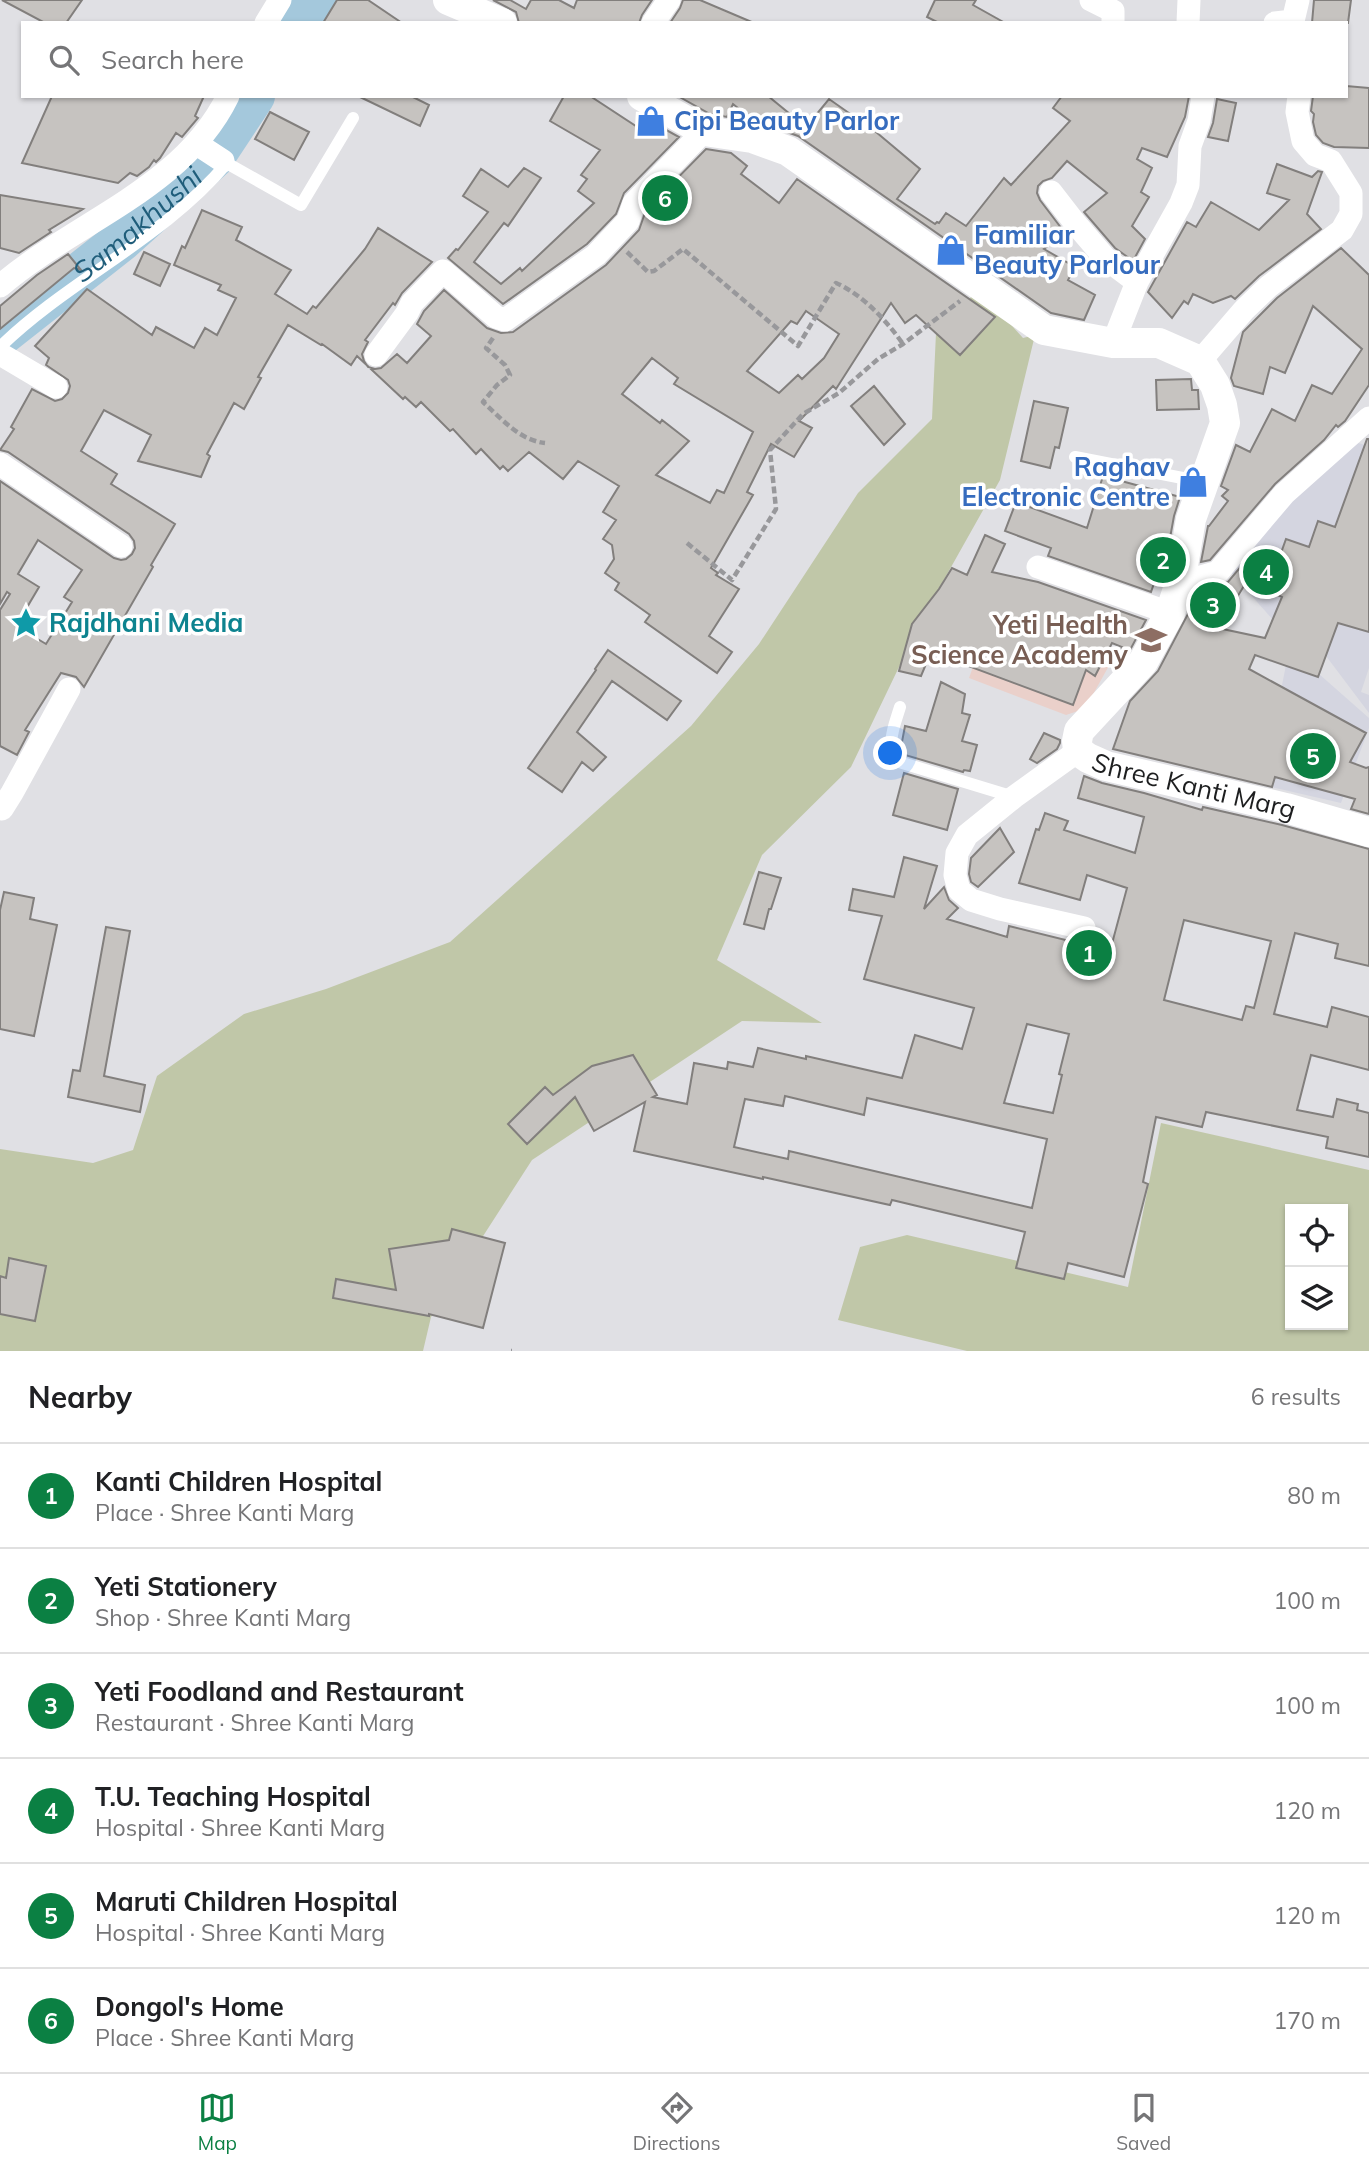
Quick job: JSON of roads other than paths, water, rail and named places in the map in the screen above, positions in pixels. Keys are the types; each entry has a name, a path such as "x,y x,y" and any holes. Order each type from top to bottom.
{"street":[{"path":"267,21 280,0"},
{"path":"448,0 497,21"},
{"path":"654,21 669,0"},
{"path":"1091,0 1113,11 1113,21"},
{"path":"1188,21 1189,0"},
{"path":"0,286 33,259 160,176 213,154 218,116 227,98"},
{"path":"646,98 704,131 752,138 788,151 1044,330 1113,343 1159,343 1200,361 1244,310 1268,287 1342,230 1351,214 1351,193 1331,161 1315,155 1303,141 1297,112 1299,98"},
{"path":"1113,343 1137,282 1181,203 1188,185 1190,146 1199,121 1203,98"},
{"path":"376,355 412,303 443,271 496,317 505,320 596,256 628,221 634,203 704,131"},
{"path":"1051,192 1105,258 1137,282"},
{"path":"0,354 57,387"},
{"name":"Shree Kanti Marg","path":"1200,361 1215,385 1225,423 1191,519 1180,583 1170,613 1143,662 1079,732 1079,751 1106,766 1286,808 1369,832"},
{"path":"1180,583 1218,572 1284,494 1369,418"},
{"path":"0,464 121,546"},
{"path":"1038,567 1170,613"},
{"path":"0,808 2,809 12,793 69,689"},
{"path":"1079,751 1014,797 967,835 957,853 955,875 958,890 971,900 1084,928"}],"lane":[{"path":"213,154 301,205 353,118"},
{"path":"0,347 51,303 137,244 177,212 216,176 213,154"},
{"path":"1075,457 1203,482"},
{"path":"900,708 890,744 899,762 1014,797"}],"waterway":[{"name":"Samakhushi","path":"300,21 316,0"},
{"name":"Samakhushi","path":"0,336 122,240 213,158 253,98"}],"place":[{"name":"Cipi Beauty Parlor","path":"651,121"},
{"name":"Dongol's Home","path":"665,198"},
{"name":"Familiar Beauty Parlour","path":"951,250"},
{"name":"Raghav Electronic Centre","path":"1193,482"},
{"name":"Yeti Stationery","path":"1163,560"},
{"name":"T.U. Teaching Hospital","path":"1266,572"},
{"name":"Yeti Foodland and Restaurant","path":"1213,605"},
{"name":"Rajdhani Media","path":"26,623"},
{"name":"Yeti Health Science Academy","path":"1151,640"},
{"name":"Maruti Children Hospital","path":"1313,756"},
{"name":"Kanti Children Hospital","path":"1089,953"}]}
